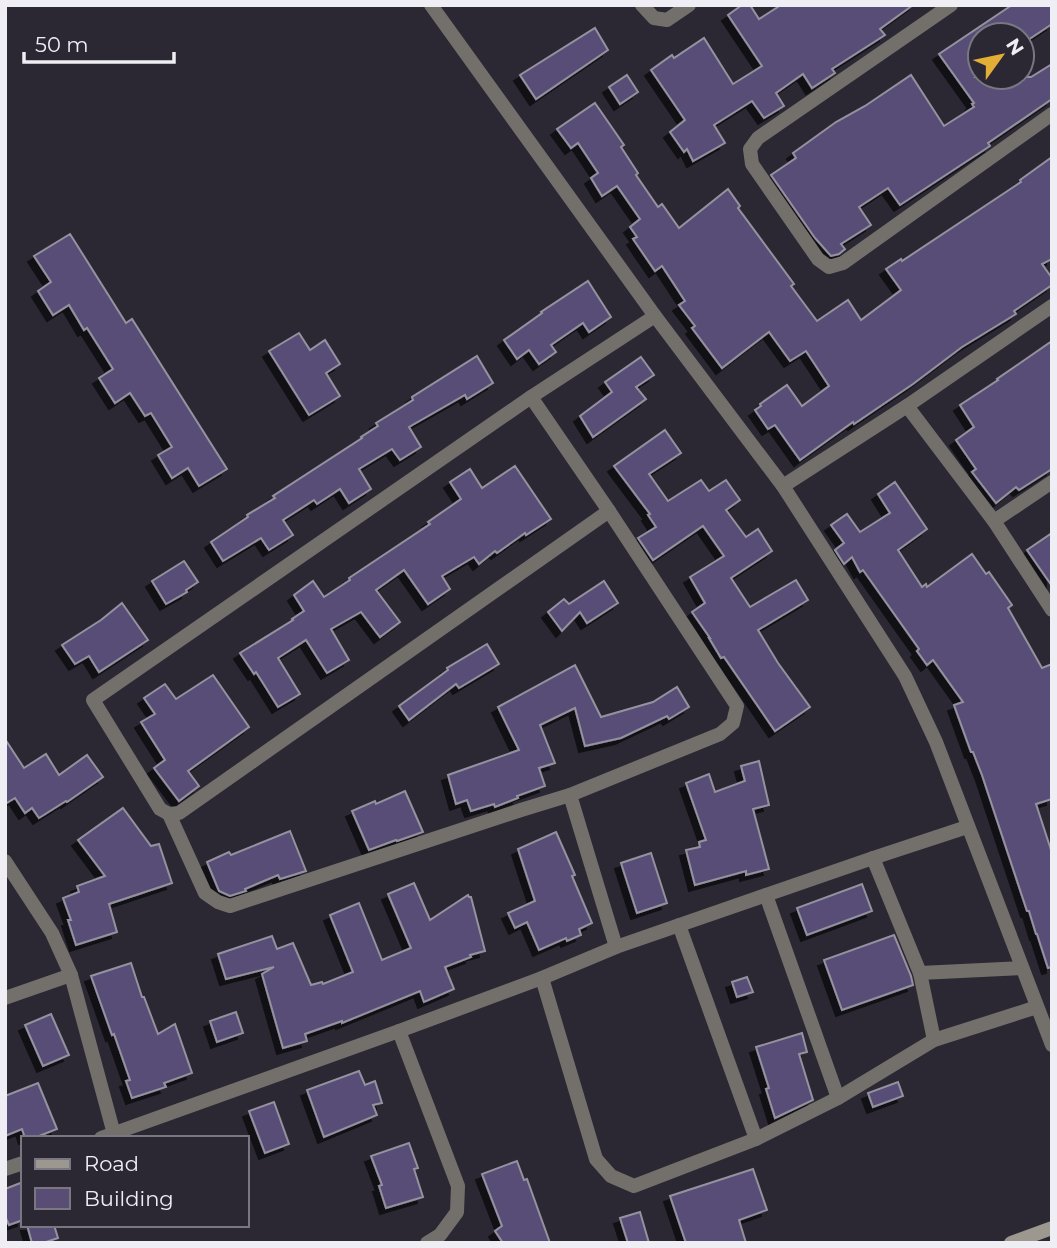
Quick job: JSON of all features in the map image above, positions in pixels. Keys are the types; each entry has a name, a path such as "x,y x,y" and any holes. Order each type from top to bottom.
{"street":[{"path":"642,5 654,18 667,20 689,5"},
{"path":"951,5 758,138 750,149 752,164 818,259 830,267 843,263 1052,114"},
{"path":"433,6 655,316 783,486 905,676 936,742 1052,1045"},
{"path":"783,486 907,406 1052,306"},
{"path":"608,511 179,813 169,814 160,809 93,700 531,397 655,316"},
{"path":"169,814 205,893 230,906 570,796 720,734 733,723 737,706 531,397"},
{"path":"907,406 994,521 1052,610"},
{"path":"994,521 1052,482"},
{"path":"570,796 616,947"},
{"path":"5,861 52,933 71,975 107,1136 542,978 616,947 967,827"},
{"path":"873,858 920,973 934,1040"},
{"path":"766,895 838,1098"},
{"path":"679,925 756,1139"},
{"path":"920,973 1022,968"},
{"path":"5,998 71,975"},
{"path":"542,978 596,1159 611,1176 634,1186 756,1139 838,1098 934,1040 1037,1007"},
{"path":"399,1031 458,1186 457,1212 440,1235 427,1243"},
{"path":"1011,1243 1052,1228"}],"building":[{"path":"742,5 750,5 759,19 781,5 913,5 880,29 885,35 832,69 835,73 812,88 803,74 776,93 784,106 764,118 752,101 714,125 725,143 693,161 687,149 684,152 670,132 685,120 651,70 704,38 733,84 762,66 728,15"},
{"path":"1012,5 1052,5 1052,24 1036,35 1036,21 988,21"},
{"path":"595,28 608,50 536,99 520,75"},
{"path":"966,36 966,91 1036,91 1036,74 1052,64 1052,99 988,143 990,146 900,205 888,188 859,207 871,225 841,244 845,249 831,256 815,238 771,175 796,158 793,153 836,122 911,75 944,126 974,107 974,103 939,54"},
{"path":"627,75 638,92 620,104 609,87"},
{"path":"595,103 624,145 621,147 638,173 636,175 658,207 662,204 679,228 728,189 740,206 738,208 794,284 791,286 817,321 848,300 861,320 901,290 886,269 1021,182 1020,180 1052,157 1052,259 1042,264 1052,278 1052,285 1014,311 1016,314 962,347 913,384 800,460 775,425 768,429 755,410 787,385 802,406 829,386 806,351 790,361 769,332 722,368 692,328 695,326 679,305 685,301 662,266 655,271 633,239 637,237 630,227 640,219 617,186 602,196 591,178 598,173 578,143 571,148 557,129"},
{"path":"70,234 126,323 132,319 227,469 199,486 188,468 172,478 158,455 172,447 151,413 145,416 130,393 115,403 99,378 113,369 87,328 84,330 69,305 53,315 38,291 51,282 34,256"},
{"path":"588,281 611,317 589,332 583,323 551,345 556,352 539,364 529,350 517,359 504,340"},
{"path":"299,333 310,350 325,340 340,364 326,373 340,396 309,415 269,351"},
{"path":"1052,341 1052,469 1019,490 1016,487 996,503 972,472 976,469 956,440 974,427 960,405"},
{"path":"477,356 493,383 467,399 465,395 409,427 421,447 400,460 392,449 359,469 371,489 349,503 340,489 317,504 314,500 283,520 293,535 269,550 261,538 223,561 211,542 275,498 273,496 362,438 378,426 376,423 413,400 412,397"},
{"path":"641,357 654,375 636,387 646,399 593,437 580,416 612,392 605,382"},
{"path":"665,430 681,453 649,474 668,501 701,480 709,491 726,480 740,500 726,510 746,537 758,529 772,551 731,578 750,607 796,580 808,600 758,630 810,707 775,731 724,657 721,658 692,612 705,603 690,577 724,556 703,526 653,560 638,538 656,527 648,515 650,514 614,466"},
{"path":"515,466 551,519 497,553 495,551 479,564 474,557 442,576 450,589 428,604 404,570 376,590 400,622 380,637 361,612 331,629 349,660 327,673 306,640 278,658 300,694 278,707 256,672 254,674 240,653 304,611 294,595 313,581 324,597 430,524 428,522 461,499 450,482 470,469 482,488"},
{"path":"895,482 927,529 898,550 922,587 926,584 927,587 972,554 986,574 989,572 1012,605 1008,608 1042,668 1052,664 1052,799 1036,804 1052,853 1052,967 1048,968 982,775 954,705 963,702 933,660 927,665 917,651 919,649 863,570 860,572 852,557 844,564 835,550 844,543 831,525 847,514 860,532 890,513 878,494"},
{"path":"1052,533 1052,586 1027,550"},
{"path":"184,561 198,582 166,604 152,581"},
{"path":"604,581 618,603 587,623 580,612 562,631 548,612 564,599 569,604"},
{"path":"122,603 148,640 99,672 89,656 75,664 62,645"},
{"path":"487,644 499,664 459,688 456,684 409,720 399,706 448,670 447,668"},
{"path":"575,665 601,717 653,702 677,687 689,707 669,719 667,716 621,738 585,746 575,708 540,725 555,763 539,768 545,786 495,807 494,804 471,811 467,800 456,804 448,775 519,750 498,707"},
{"path":"213,675 249,727 188,771 199,786 179,801 154,768 165,760 141,722 155,714 144,698 165,684 176,699"},
{"path":"5,739 24,768 46,754 59,775 87,755 103,777 39,818 32,808 25,813 15,798 5,804"},
{"path":"759,761 769,805 753,809 769,869 746,875 746,871 695,885 686,850 700,847 699,842 706,840 686,783 709,774 715,792 745,781 741,766"},
{"path":"405,791 423,832 369,850 352,811"},
{"path":"123,808 151,846 159,844 172,883 109,904 117,932 76,945 63,898 79,892 77,886 105,876 78,840"},
{"path":"290,831 306,871 280,879 278,875 230,896 219,891 207,862"},
{"path":"556,832 592,923 579,929 581,935 567,941 566,938 539,950 527,922 515,928 508,913 535,901 518,849"},
{"path":"651,853 667,903 637,913 621,863"},
{"path":"414,883 430,920 468,895 471,897 485,951 445,967 454,989 424,1002 420,991 342,1023 305,1034 307,1041 283,1048 262,974 274,967 226,979 218,954 272,936 277,949 293,943 311,985 323,984 353,972 330,915 359,903 382,960 411,948 388,894"},
{"path":"862,884 872,911 807,935 797,908"},
{"path":"894,935 913,985 842,1010 824,960"},
{"path":"131,963 158,1034 175,1024 192,1073 164,1083 166,1087 132,1098 126,1081 130,1080 91,976"},
{"path":"747,977 753,992 737,997 732,982"},
{"path":"236,1012 243,1033 217,1042 210,1021"},
{"path":"51,1014 69,1055 43,1066 25,1025"},
{"path":"802,1033 807,1052 799,1054 813,1100 775,1118 756,1047"},
{"path":"359,1071 365,1085 375,1081 382,1103 373,1105 377,1115 324,1137 307,1090"},
{"path":"898,1082 903,1096 873,1107 868,1093"},
{"path":"38,1083 57,1129 39,1136 24,1136 22,1129 5,1136 5,1096"},
{"path":"274,1102 289,1144 265,1153 249,1111"},
{"path":"409,1143 418,1168 414,1169 423,1197 386,1208 379,1186 382,1185 371,1156"},
{"path":"517,1161 524,1180 527,1179 550,1243 503,1243 495,1231 502,1226 482,1174"},
{"path":"753,1169 767,1210 739,1220 746,1243 686,1243 670,1196"},
{"path":"21,1183 21,1221 9,1225 5,1216 5,1189"},
{"path":"640,1212 649,1243 628,1243 620,1218"},
{"path":"28,1227 55,1227 58,1238 32,1243"}]}
